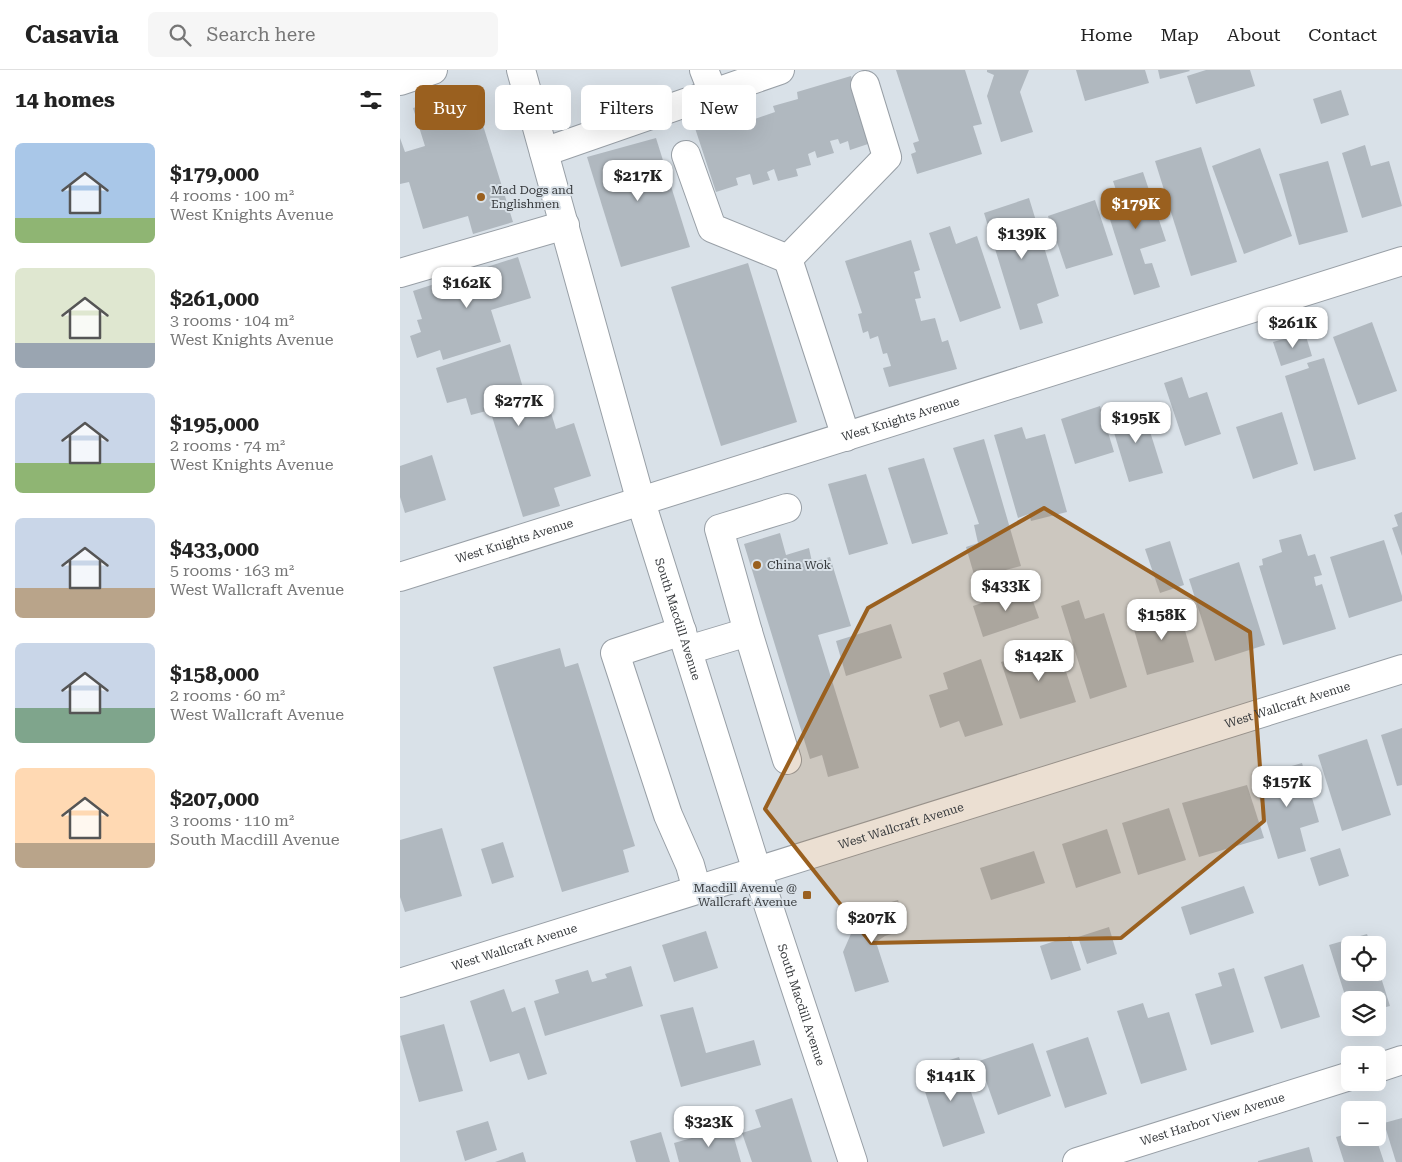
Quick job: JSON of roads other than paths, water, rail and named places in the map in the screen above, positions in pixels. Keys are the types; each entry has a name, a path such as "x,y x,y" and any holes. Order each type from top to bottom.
{"street":[{"path":"400,81 433,70"},
{"name":"South Macdill Avenue","path":"521,70 641,502 757,871 853,1162"},
{"path":"544,152 708,82 780,70"},
{"path":"788,258 887,157 865,85"},
{"path":"686,155 712,228 788,258"},
{"path":"400,274 565,225"},
{"path":"788,258 846,437"},
{"name":"West Knights Avenue","path":"400,577 1402,261"},
{"path":"787,760 719,529 788,508"},
{"path":"697,890 690,865 668,815 615,653 685,640 748,632"},
{"name":"West Wallcraft Avenue","path":"400,983 1402,669"},
{"path":"1386,1065 1402,1060"},
{"name":"West Harbor View Avenue","path":"1077,1162 1341,1079"}],"place":[{"name":"Mad Dogs and Englishmen","path":"481,197"},
{"name":"China Wok","path":"757,565"},
{"name":"Macdill Avenue @ Wallcraft Avenue","path":"807,895"}]}
